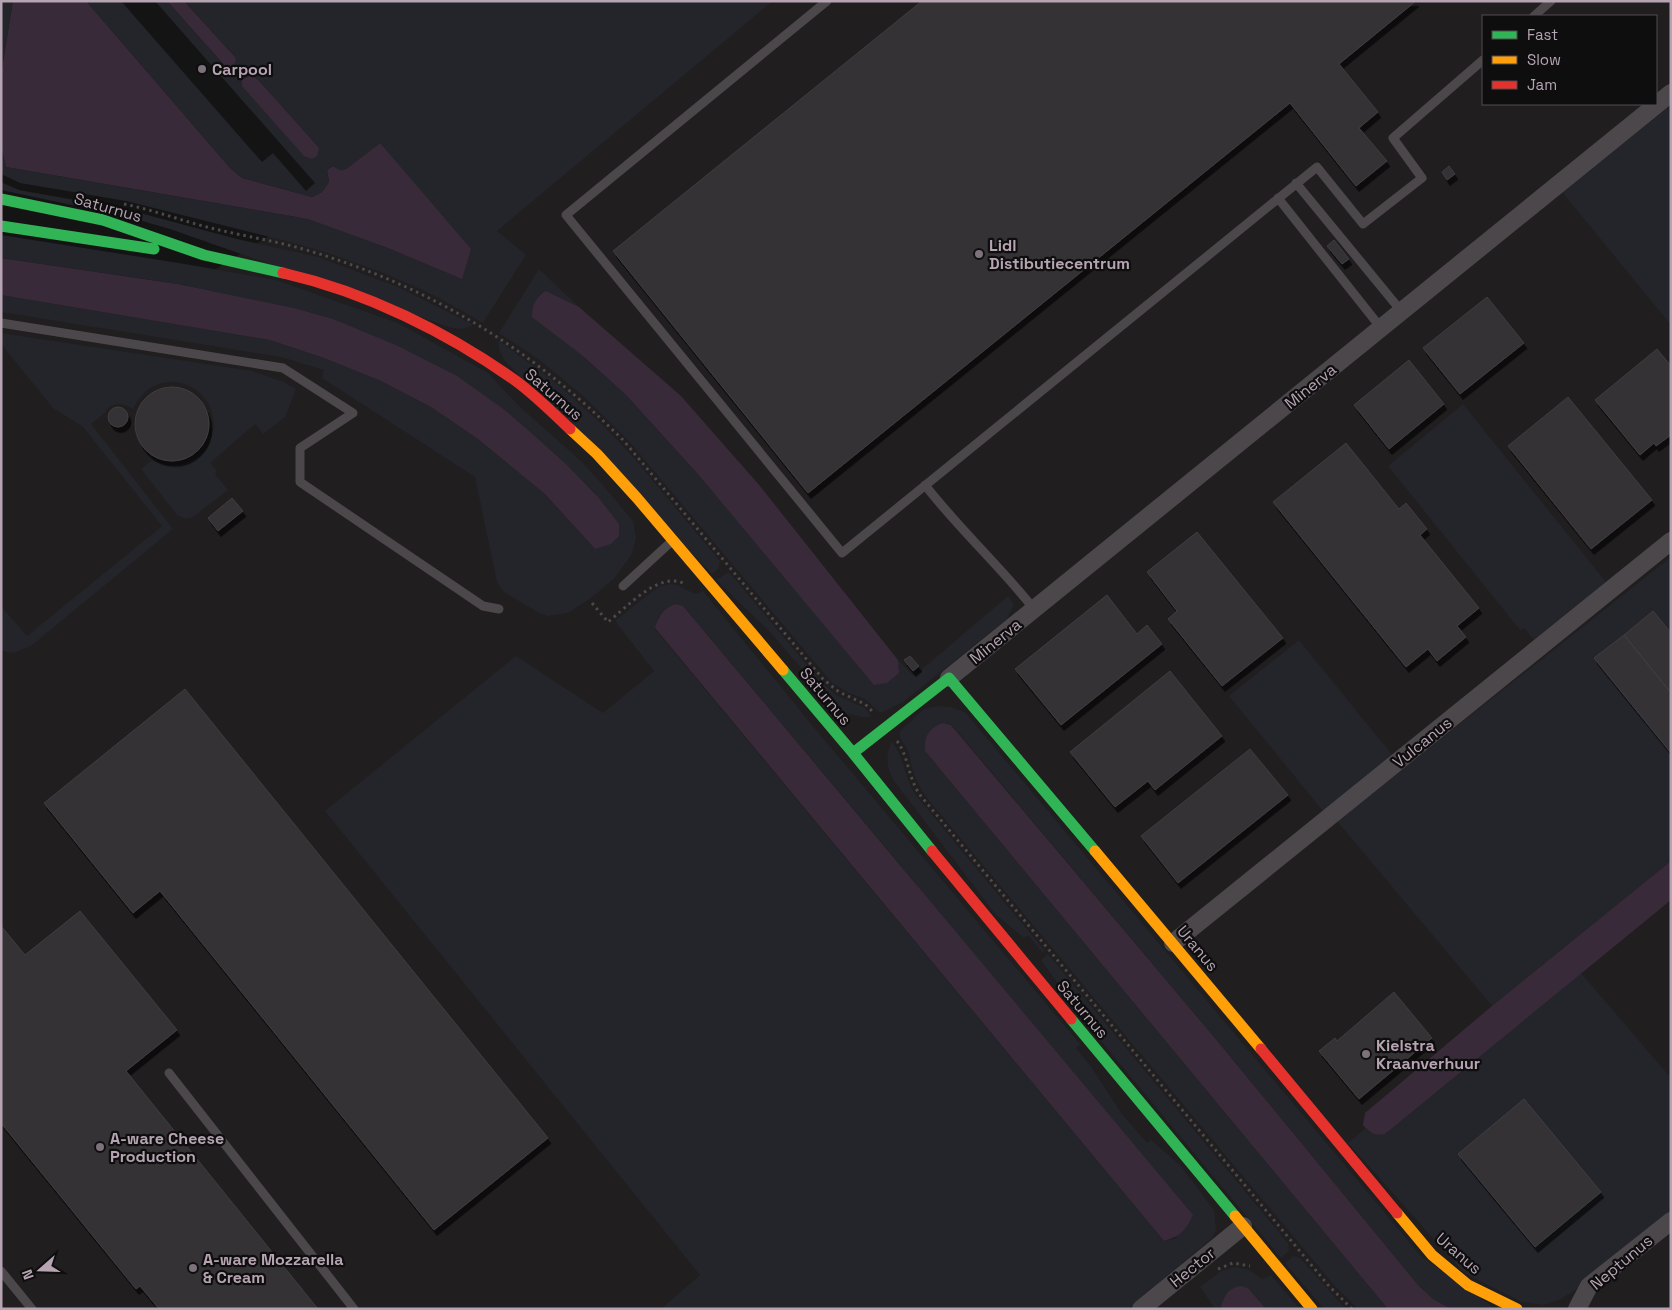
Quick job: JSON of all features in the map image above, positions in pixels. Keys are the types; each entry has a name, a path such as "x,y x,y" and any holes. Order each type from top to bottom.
{"main road":[{"name":"Saturnus","path":"1,199 103,220 204,255"},
{"name":"Saturnus","path":"1,226 101,242 204,255 301,277 408,317 476,355 517,382 554,413 616,475 853,753 959,885 1312,1309"},
{"name":"Uranus","path":"949,678 1173,943 1432,1255 1468,1285 1517,1309"},
{"path":"853,753 949,678"}],"street":[{"name":"Minerva","path":"1657,104 1671,93"},
{"name":"Minerva","path":"949,678 1656,105"},
{"name":"Vulcanus","path":"1173,943 1671,541"},
{"name":"Neptunus","path":"1577,1309 1589,1286 1671,1221"},
{"name":"Hector","path":"1141,1309 1243,1226"}],"lane":[{"path":"827,1 566,215 842,553 1317,167 1363,224 1422,178 1393,138 1482,61"},
{"path":"1535,15 1551,1"},
{"path":"1296,183 1402,312"},
{"path":"1278,198 1381,328"},
{"path":"1,323 283,368 353,413 300,448 300,482 483,606 499,609"},
{"path":"925,485 946,512 1018,589 1034,609"},
{"path":"623,586 672,541"},
{"path":"169,1073 354,1309"},
{"path":"1,1271 32,1309"}],"path":[{"path":"119,204 217,230 301,248 349,263 426,295 516,348 595,412 624,441 823,679 839,692 865,704 876,715"},
{"path":"592,603 608,622 658,584 677,580 689,586"},
{"path":"895,738 904,752 912,782 920,795 1328,1285 1352,1309"},
{"path":"1215,1271 1222,1266 1233,1263 1246,1264 1253,1268"}],"shaded area":[{"path":"1,1 13,1 1,74"},
{"path":"13,1 86,1 231,169 242,178 312,197 322,192 329,182 327,170 333,166 340,170 346,169 380,143 471,249 462,279 388,248 308,219 6,167 1,146 1,74"},
{"path":"86,1 121,1 262,162 273,153 306,191 315,183 155,1 167,1 226,67 236,58 184,1 773,1 497,231 526,255 483,323 414,286 328,253 126,201 20,183 1,174 1,146 6,167 308,219 388,248 462,279 380,143 346,169 340,170 333,166 327,170 329,182 322,192 312,197 242,178 231,169"},
{"path":"167,1 184,1 236,58 231,68 226,67"},
{"path":"773,1 1671,1 1671,1309 1,1309 1,281 157,306 323,202 651,101"},
{"path":"251,75 259,81 319,148 317,156 312,159 304,156 242,86 242,80"},
{"path":"1671,105 1671,325 1562,192"},
{"path":"1,182 19,190 125,209 237,239 318,257 398,287 474,325 462,329 452,328 170,229 128,217 1,190"},
{"path":"1,235 276,280 398,323 488,373 520,407 580,460 633,521 636,537 632,554 614,579 591,598 568,613 548,616 539,613 504,592 497,582 475,477 322,378 324,370 281,357 1,312 1,295 270,340 324,358 381,381 431,407 478,439 545,494 595,549 598,497 567,465 506,411 333,319 294,308 178,284 1,258"},
{"path":"1,258 178,284 294,308 333,319 398,346 457,376 506,411 567,465 598,497 619,524 619,536 611,544 595,549 545,494 478,439 431,407 381,381 324,358 270,340 1,295"},
{"path":"539,269 579,307 545,291 583,356 626,395 697,473 874,684 899,673 898,660 914,676 1008,596 1014,604 1007,619 903,702 883,712 879,712 865,699 849,693 832,683 627,439 584,397 559,376 538,359 499,333"},
{"path":"546,291 579,307 681,396 760,486 898,660 899,673 887,683 874,685 697,473 626,395 583,356 532,317 535,302"},
{"path":"1,333 252,371 284,382 296,389 285,417 263,434 255,424 210,463 217,471 215,474 228,490 193,517 186,518 177,515 141,469 152,460 174,465 184,463 203,452 210,440 214,424 212,411 206,400 197,391 186,385 174,382 161,383 149,389 133,409 126,405 117,404 109,407 105,413 91,424 173,529 31,646 14,653 1,651 1,606 27,636 162,526 83,427 53,408 1,344"},
{"path":"498,340 555,382 603,425 634,458 720,561 719,568 712,574 504,360 499,349"},
{"path":"1463,404 1606,582 1534,640 1524,628 1520,630 1388,466"},
{"path":"1671,557 1671,861 1492,1006 1337,821"},
{"path":"730,573 822,683 836,695 865,708 872,717 862,717 846,713 831,703 771,633 716,580"},
{"path":"677,585 695,594 703,591 812,725 1080,1044 1076,1048 1092,1068 1122,1114 1147,1143 1151,1140 1180,1165 1214,1210 1216,1230 1212,1238 1128,1309 661,1309 700,1275 325,811 516,656 603,713 654,671 615,621 661,586","holes":["676,604 683,606 913,880 1177,1238 1164,1241 655,629 658,617"]},
{"path":"676,604 683,606 1193,1215 1182,1232 1164,1241 655,628 662,613"},
{"path":"1299,640 1393,756 1323,811 1229,696"},
{"path":"938,706 951,707 965,712 1421,1256 1496,1309 1451,1309 1433,1299 1418,1285 1214,1037 952,725 943,723 925,751 1388,1309 1358,1309 1333,1284 926,797 911,766 908,751 900,737 900,731 924,709"},
{"path":"943,723 951,725 1214,1037 1418,1285 1433,1299 1451,1309 1388,1309 925,751 925,741 928,733 934,727"},
{"path":"892,741 900,754 915,794 1045,951 1043,953 1028,935 1024,938 996,915 894,781 887,761"},
{"path":"1671,861 1671,900 1385,1134 1378,1135 1373,1133 1363,1125 1365,1113 1492,1006"},
{"path":"1048,954 1288,1243 1289,1251 1281,1258 1082,1018 1041,960"},
{"path":"1581,973 1671,1078 1671,1212 1574,1291 1561,1299 1543,1305 1522,1302 1464,1273 1348,1143 1366,1128 1369,1132 1385,1134"},
{"path":"1293,1256 1300,1258 1346,1309 1324,1309 1285,1263"},
{"path":"1234,1267 1249,1270 1262,1279 1271,1275 1300,1309 1266,1309 1248,1288 1224,1296 1221,1307 1215,1309 1200,1287 1221,1271"},
{"path":"1240,1286 1248,1288 1266,1309 1223,1309 1221,1307 1227,1293"}],"building":[{"path":"922,1 1416,1 1339,64 1378,112 1359,128 1387,161 1356,186 1290,103 808,493 613,251"},
{"path":"1449,166 1455,174 1447,180 1442,172"},
{"path":"1334,240 1349,259 1342,264 1327,246"},
{"path":"1487,297 1524,343 1460,394 1423,348"},
{"path":"1657,349 1671,366 1671,435 1656,446 1654,443 1640,455 1595,400"},
{"path":"1409,360 1444,404 1389,449 1354,405"},
{"path":"172,387 186,390 198,398 206,410 209,424 206,438 198,450 186,458 172,461 158,458 146,450 138,438 135,424 138,410 146,398 158,390"},
{"path":"1568,397 1652,500 1591,549 1508,446"},
{"path":"118,407 125,410 128,417 125,424 118,427 111,424 108,417 111,410"},
{"path":"1346,443 1399,509 1406,503 1427,529 1420,535 1479,608 1457,626 1466,637 1437,661 1428,649 1406,667 1273,502"},
{"path":"232,498 243,511 218,531 208,518"},
{"path":"1197,532 1283,638 1222,686 1168,619 1177,611 1147,572"},
{"path":"1107,595 1137,634 1147,625 1162,644 1061,725 1015,669"},
{"path":"1653,611 1671,633 1671,693 1624,635"},
{"path":"1624,635 1671,693 1671,753 1594,658"},
{"path":"910,656 919,666 913,671 904,660"},
{"path":"1170,671 1222,736 1155,790 1148,781 1115,807 1070,752"},
{"path":"185,689 548,1138 434,1230 160,891 133,913 44,803"},
{"path":"1250,749 1288,795 1178,883 1141,836"},
{"path":"80,911 177,1030 126,1071 318,1309 159,1309 140,1286 136,1289 1,1123 1,926 25,955"},
{"path":"1394,992 1432,1038 1359,1099 1319,1051 1335,1038 1337,1041"},
{"path":"1524,1099 1601,1192 1535,1247 1458,1154"}],"traffic: fast":[{"path":"1,199 103,220 204,255 283,273"},
{"path":"1,226 154,249"},
{"path":"783,670 932,851"},
{"path":"853,753 949,678 1095,851"},
{"path":"1071,1019 1235,1216"}],"traffic: slow":[{"path":"570,429 597,454 637,498 783,670"},
{"path":"1095,851 1261,1049"},
{"path":"1397,1213 1432,1255 1468,1285 1517,1309"},
{"path":"1235,1216 1312,1309"}],"traffic: jam":[{"path":"283,273 345,291 434,330 490,363 516,381 570,429"},
{"path":"932,851 1071,1019"},
{"path":"1261,1049 1397,1213"}],"place":[{"name":"Carpool","path":"202,69"},
{"name":"Lidl Distibutiecentrum","path":"979,254"},
{"name":"Kielstra Kraanverhuur","path":"1366,1054"},
{"name":"A-ware Cheese Production","path":"100,1147"},
{"name":"A-ware Mozzarella & Cream","path":"193,1268"}]}
